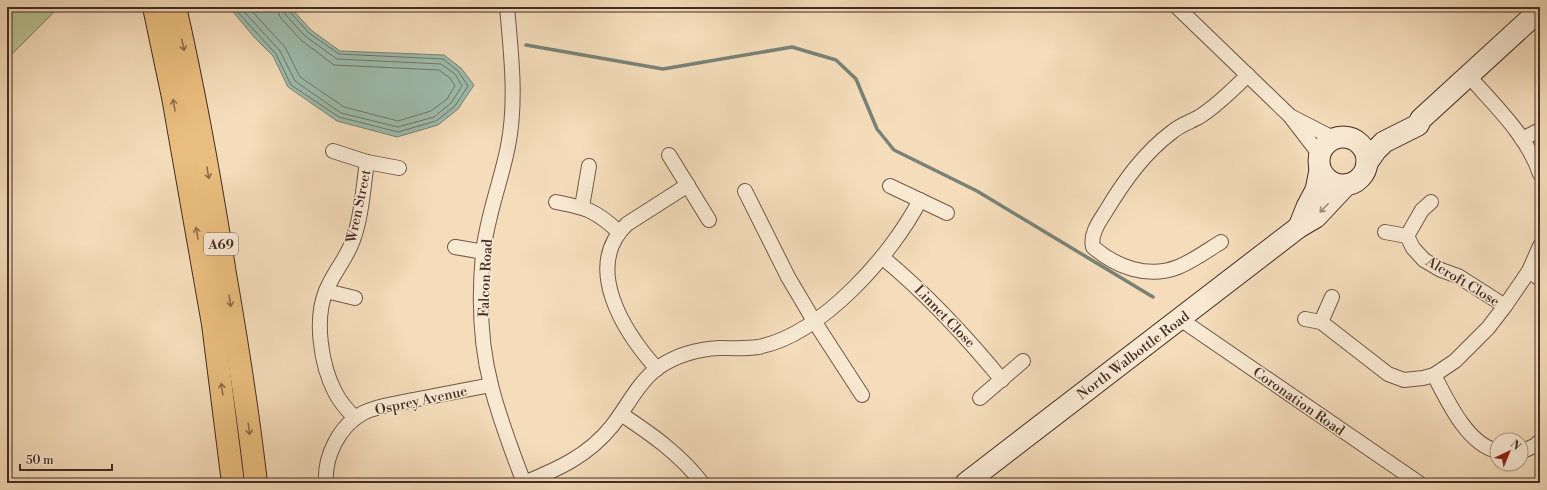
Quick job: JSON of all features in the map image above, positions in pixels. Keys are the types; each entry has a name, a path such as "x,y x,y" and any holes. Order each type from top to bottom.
{"highway":[{"name":"A69","path":"154,7 173,97 213,324 233,483"},
{"name":"A69","path":"175,7 194,94 212,194 233,323 256,483"}],"street":[{"name":"Falcon Road","path":"507,7 510,35 512,112 509,141 493,203 484,252 482,317 485,352 491,385 524,483"},
{"path":"1177,7 1290,116 1320,162 1324,176 1330,182 1338,185 1346,185"},
{"name":"North Walbottle Road","path":"969,482 1316,216 1346,185 1360,178 1365,171 1366,163 1384,142 1418,125 1421,120 1540,10"},
{"path":"1221,242 1179,267 1158,272 1134,270 1113,262 1093,247 1091,240 1096,227 1115,196 1142,159 1173,131 1217,104 1248,75"},
{"path":"1468,76 1511,124 1522,139 1537,165 1540,174"},
{"path":"1290,116 1343,139 1357,142 1366,155 1366,163"},
{"path":"1300,227 1307,207 1316,190 1323,148 1329,142 1368,136 1413,119 1421,120"},
{"path":"1522,139 1540,130"},
{"name":"Wren Street","path":"333,151 367,162 399,168"},
{"path":"669,155 709,220"},
{"name":"Wren Street","path":"355,418 338,398 327,375 320,331 320,317 326,292 332,277 348,251 356,230 367,162"},
{"path":"582,207 589,166"},
{"path":"658,369 630,334 613,298 609,285 608,260 610,249 619,232 638,216 688,185"},
{"path":"890,186 947,213"},
{"path":"745,191 774,250 814,321 862,395"},
{"path":"524,483 566,465 602,438 639,389 658,369 668,362 693,352 713,349 747,348 773,344 801,330 814,321 836,304 882,258 911,218 920,200"},
{"path":"556,202 582,207 598,214 619,232"},
{"path":"1385,232 1407,236 1422,210 1431,202"},
{"name":"Alcroft Close","path":"1407,236 1413,248 1424,260 1441,270 1458,276 1505,306"},
{"path":"1305,320 1320,322 1388,374 1404,380 1434,375 1455,361 1488,328 1505,306 1528,271 1540,246"},
{"path":"455,247 484,252"},
{"name":"Linnet Close","path":"882,258 930,298 972,344 1002,380"},
{"path":"1528,271 1540,279"},
{"path":"326,292 355,298"},
{"path":"1320,322 1332,297"},
{"name":"Coronation Road","path":"1180,319 1419,483"},
{"path":"980,398 1023,361"},
{"path":"1434,375 1448,401 1468,432 1489,449"},
{"name":"Osprey Avenue","path":"326,483 327,464 331,452 344,429 355,418 364,413 388,405 491,385"},
{"path":"621,414 666,446 681,459 702,483"},
{"path":"1529,448 1540,442"}],"green space":[{"path":"7,7 59,7 7,59"}],"water":[{"path":"229,7 290,7 311,30 340,51 444,55 461,68 474,85 458,109 438,125 397,137 337,121 288,87 273,56 254,37"}],"waterway":[{"path":"526,45 663,69 792,47 836,60 856,79 877,129 894,150 977,191 1153,297"}]}
